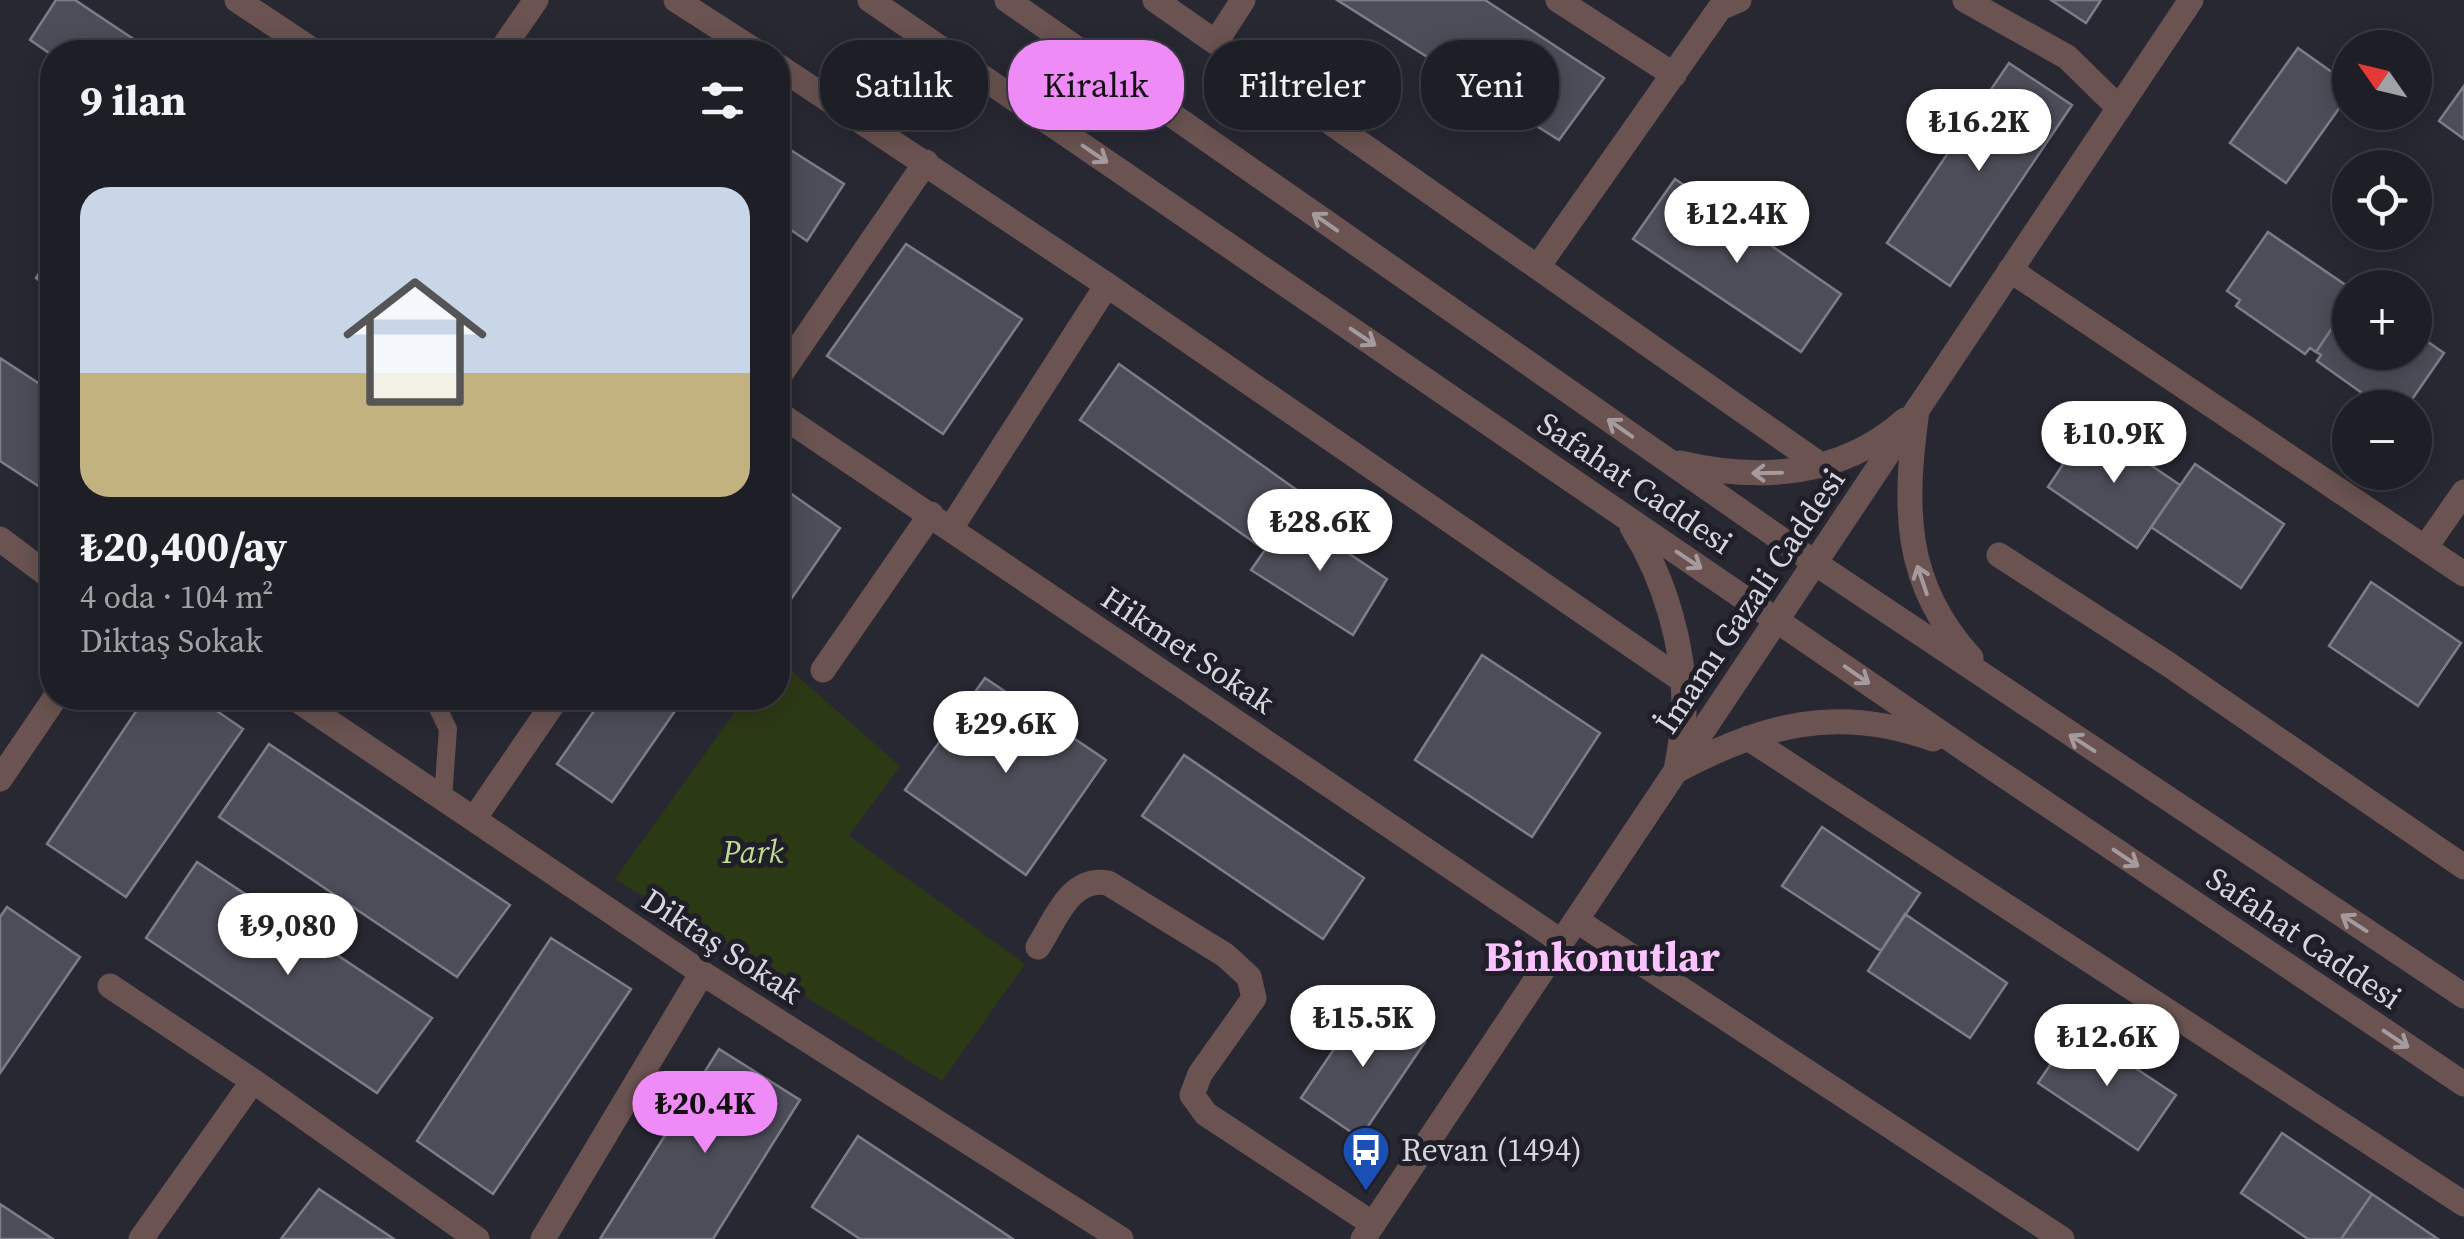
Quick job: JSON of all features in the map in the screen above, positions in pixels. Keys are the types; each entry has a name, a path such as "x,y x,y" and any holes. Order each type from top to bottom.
{"street":[{"path":"236,0 297,40"},
{"path":"508,40 536,0"},
{"path":"676,0 738,40"},
{"name":"Safahat Caddesi","path":"870,0 1966,750 2464,1084"},
{"name":"Safahat Caddesi","path":"1006,0 1815,564 2464,996"},
{"path":"1155,0 1213,40"},
{"path":"1217,40 1243,0"},
{"path":"1558,0 1674,76"},
{"path":"1540,265 1720,8 1740,0"},
{"path":"1965,0 2066,57 2119,108"},
{"name":"İmamı Gazali Caddesi","path":"1368,1231 2191,0"},
{"path":"790,74 1107,285 1682,680"},
{"path":"1344,130 1822,466"},
{"path":"790,360 926,162"},
{"path":"2010,270 2464,574"},
{"path":"823,670 941,521 1107,285"},
{"path":"1666,460 1714,471 1751,474 1822,466 1879,444 1916,410"},
{"path":"1916,410 1908,500 1918,571 1931,606 1952,637 1998,687"},
{"name":"Hikmet Sokak","path":"790,420 1562,942"},
{"path":"2425,548 2464,492"},
{"path":"1624,515 1650,554 1661,585 1682,680 1684,712 1676,771"},
{"path":"0,539 40,569"},
{"path":"1999,555 2168,664 2464,867"},
{"path":"0,779 47,710"},
{"name":"Diktaş Sokak","path":"312,710 702,973 1121,1239"},
{"path":"474,819 549,710"},
{"path":"1676,771 1748,738 1828,719 1904,729 1966,750"},
{"path":"1748,738 2464,1204"},
{"path":"1038,947 1077,886 1092,880 1108,883 1225,955 1250,976 1254,998 1200,1074 1192,1095 1206,1114 1368,1231"},
{"path":"1576,920 2062,1239"},
{"path":"543,1239 702,973"},
{"path":"110,986 477,1239"},
{"path":"140,1239 254,1082"}],"lane":[{"path":"439,710 448,729 443,798"}],"green space":[{"name":"Park","path":"790,670 900,766 849,836 1025,964 942,1081 615,879 736,710 790,710"}],"building":[{"path":"56,0 75,0 135,40 40,40 40,47 30,40"},
{"path":"1337,0 1485,0 1546,40 1421,40 1421,53"},
{"path":"2051,0 2101,0 2086,23"},
{"path":"2298,48 2332,72 2332,118 2286,183 2230,143"},
{"path":"1559,49 1604,78 1559,140 1543,130 1559,130"},
{"path":"2009,63 2072,105 1950,286 1887,243"},
{"path":"2464,86 2464,139 2439,121"},
{"path":"790,150 844,184 807,241 790,229"},
{"path":"1675,179 1841,294 1801,352 1633,239"},
{"path":"2268,232 2332,276 2332,328 2316,352 2310,348 2305,354 2236,306 2240,300 2227,291"},
{"path":"906,244 1022,319 943,434 827,356"},
{"path":"2332,328 2332,370 2432,370 2432,345 2444,353 2418,390 2358,390 2317,361 2321,355 2316,352"},
{"path":"0,358 40,384 40,487 0,461"},
{"path":"1119,364 1304,495 1265,550 1080,420"},
{"path":"2090,424 2180,485 2137,548 2048,487"},
{"path":"2195,464 2284,524 2241,588 2151,527"},
{"path":"790,493 840,528 790,601"},
{"path":"1290,514 1387,579 1353,635 1251,570"},
{"path":"2371,582 2461,643 2418,706 2329,646"},
{"path":"1482,655 1600,733 1532,837 1415,760"},
{"path":"985,678 1106,760 1026,875 905,790"},
{"path":"137,710 215,710 243,729 126,897 47,844"},
{"path":"595,710 676,710 612,802 557,764"},
{"path":"269,744 510,905 457,977 219,817"},
{"path":"1184,755 1364,878 1323,939 1142,816"},
{"path":"1822,827 1920,893 1881,951 1782,886"},
{"path":"197,862 432,1018 377,1093 146,938"},
{"path":"7,907 80,957 0,1073 0,917"},
{"path":"1905,914 2007,983 1970,1038 1868,971"},
{"path":"551,938 631,989 493,1194 417,1141"},
{"path":"1366,1002 1425,1042 1360,1138 1301,1098"},
{"path":"2075,1028 2176,1095 2138,1150 2038,1083"},
{"path":"719,1049 800,1100 713,1239 600,1239"},
{"path":"2282,1133 2372,1194 2341,1239 2308,1239 2241,1193"},
{"path":"858,1136 1013,1239 860,1239 812,1207"},
{"path":"319,1189 394,1239 281,1239"},
{"path":"2372,1194 2438,1239 2341,1239"},
{"path":"0,1204 53,1239 0,1239"}],"place":[{"name":"Revan (1494)","path":"1366,1192"}],"district":[{"name":"Binkonutlar","path":"1602,956"}]}
